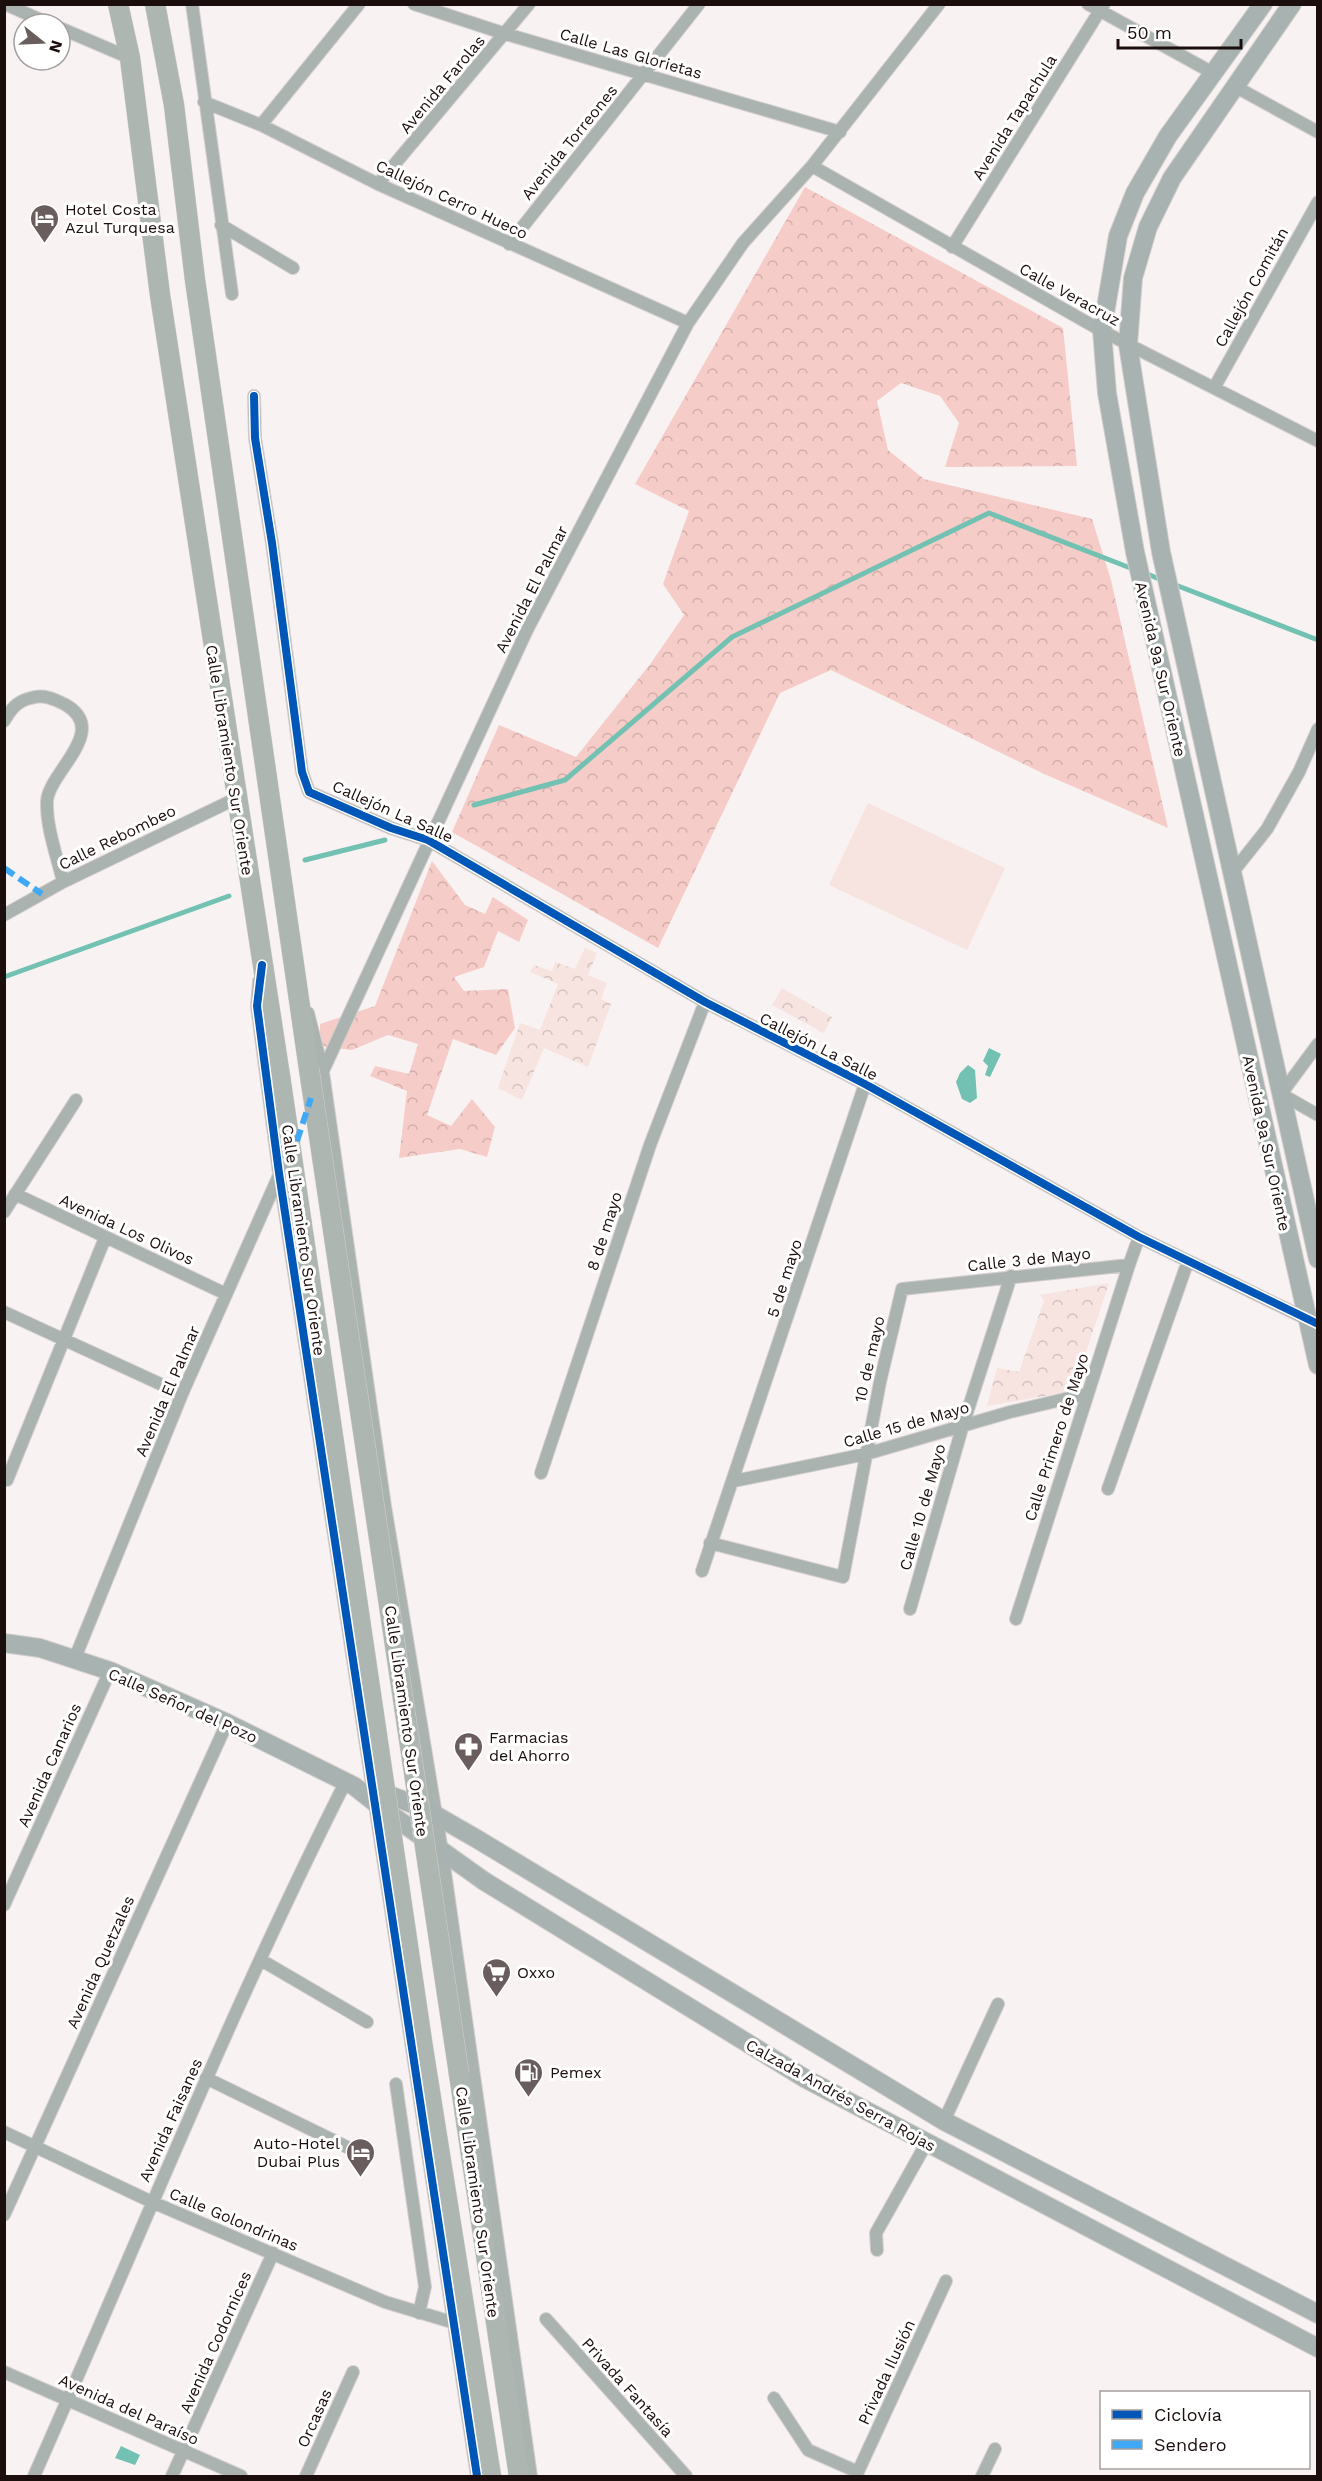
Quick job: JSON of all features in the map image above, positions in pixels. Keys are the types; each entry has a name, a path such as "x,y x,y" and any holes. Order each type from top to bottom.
{"main road":[{"name":"Calle Libramiento Sur Oriente","path":"118,4 130,58 160,295 235,799 280,1076 411,1968 491,2476"},
{"name":"Calle Libramiento Sur Oriente","path":"155,4 174,105 195,280 298,998 316,1071 519,2476"},
{"name":"Avenida 9a Sur Oriente","path":"1263,4 1168,136 1135,193 1118,236 1102,331 1107,393 1134,552 1234,987 1259,1111 1313,1332 1317,1365"},
{"name":"Avenida 9a Sur Oriente","path":"1292,4 1172,178 1148,227 1133,278 1128,345 1161,552 1281,1094 1314,1226 1317,1259"},
{"path":"1234,987 1257,982"},
{"name":"Calle Señor del Pozo","path":"4,1643 40,1648 110,1671 226,1723 380,1799"},
{"name":"Calzada Andrés Serra Rojas","path":"380,1799 436,1816 877,2083 945,2121 1317,2314"},
{"name":"Calzada Andrés Serra Rojas","path":"380,1799 442,1851 484,1881 776,2060 926,2144 1317,2348"},
{"path":"861,2109 877,2083"}],"street":[{"path":"5,4 23,12"},
{"path":"192,4 232,294"},
{"path":"261,125 359,4"},
{"name":"Calle Las Glorietas","path":"414,4 506,34 840,132"},
{"name":"Avenida Farolas","path":"378,184 530,4"},
{"name":"Avenida Torreones","path":"509,244 647,74 699,4"},
{"name":"Avenida El Palmar","path":"311,1098 316,1071 527,630 688,323 743,243 840,132 939,4"},
{"path":"1088,4 1102,8 1213,73"},
{"name":"Avenida Tapachula","path":"952,248 1102,8"},
{"path":"72,33 130,58"},
{"path":"1236,87 1317,132"},
{"name":"Callejón Cerro Hueco","path":"204,102 261,125 378,184 688,323"},
{"name":"Calle Veracruz","path":"812,166 952,248 1102,331 1317,441"},
{"name":"Callejón Comitán","path":"1214,388 1317,202"},
{"path":"221,225 293,268"},
{"name":"Callejón La Salle","path":"254,396 255,438 272,543 302,772 309,792 408,835 428,840 705,1002 865,1084 1313,1332"},
{"path":"4,721 15,704 39,696 68,706 76,714 82,727 78,744 47,798 48,817 63,882"},
{"path":"1232,873 1267,829 1299,772 1317,729"},
{"name":"Calle Rebombeo","path":"10,912 63,882 235,799"},
{"path":"262,965 257,1006 279,1173 380,1799 477,2476"},
{"name":"8 de mayo","path":"541,1473 650,1145 705,1002"},
{"path":"1317,1044 1281,1094 1317,1115"},
{"path":"316,1071 442,1851 531,2476"},
{"name":"5 de mayo","path":"702,1571 865,1084"},
{"path":"4,1212 76,1100"},
{"name":"Avenida El Palmar","path":"75,1658 182,1395 279,1173 297,1141"},
{"name":"Avenida Los Olivos","path":"15,1194 226,1294"},
{"path":"1129,1266 1139,1237"},
{"path":"7,1480 105,1238"},
{"path":"1108,1489 1188,1262"},
{"name":"Calle 3 de Mayo","path":"902,1289 1011,1276 1129,1266"},
{"name":"Calle Primero de Mayo","path":"1016,1619 1086,1394 1129,1266"},
{"name":"Calle 10 de Mayo","path":"910,1609 963,1425 1011,1276"},
{"name":"10 de mayo","path":"710,1543 843,1577 866,1454 902,1289"},
{"path":"4,1312 182,1395"},
{"name":"Calle 15 de Mayo","path":"734,1481 866,1454 963,1425 1086,1394"},
{"name":"Avenida Canarios","path":"4,1905 110,1671"},
{"name":"Avenida Quetzales","path":"4,2215 226,1723"},
{"name":"Avenida Faisanes","path":"34,2476 206,2078 285,1903 350,1783"},
{"path":"261,1960 367,2022"},
{"path":"945,2121 998,2004"},
{"path":"206,2078 354,2150"},
{"path":"396,2084 425,2287 419,2313"},
{"name":"Calle Golondrinas","path":"4,2132 152,2202 385,2302 455,2323"},
{"path":"878,2250 876,2233 926,2144"},
{"name":"Avenida Codornices","path":"172,2476 273,2253"},
{"name":"Privada Ilusión","path":"857,2474 946,2281"},
{"name":"Privada Fantasía","path":"546,2319 686,2476"},
{"name":"Avenida del Paraíso","path":"4,2372 241,2476"},
{"name":"Orcasas","path":"306,2476 353,2372"},
{"path":"774,2398 808,2450 857,2474"},
{"path":"982,2476 995,2449"}],"green space":[{"path":"805,187 1063,328 1077,466 945,467 959,423 940,396 901,383 877,401 888,450 924,479 1092,519 1111,580 1168,828 1042,773 831,670 780,693 658,948 452,832 499,725 576,757 651,663 684,615 663,584 689,511 635,484"},
{"path":"868,803 1005,868 967,950 829,885"},
{"path":"432,861 465,905 485,914 493,897 528,920 519,942 498,931 484,967 454,977 464,991 508,989 515,1028 496,1055 453,1039 427,1115 451,1126 472,1099 495,1127 487,1157 460,1149 399,1158 407,1091 370,1076 375,1066 409,1074 418,1044 388,1035 352,1050 320,1046 320,1024 375,1006"},
{"path":"585,948 597,953 588,975 607,983 601,999 611,1004 588,1067 544,1048 522,1100 498,1088 520,1023 540,1030 558,984 530,972 534,965 552,971 555,962 575,969"},
{"path":"782,988 832,1017 824,1033 772,1005"},
{"path":"1109,1283 1073,1391 987,1406 997,1368 1019,1372 1044,1301 1040,1295"}],"shaded area":[{"path":"989,1048 1001,1054 990,1077 985,1075 988,1066 983,1061"},
{"path":"968,1065 975,1070 977,1098 970,1103 962,1099 956,1082 960,1073"},
{"path":"121,2446 140,2455 135,2465 115,2458"}],"waterway":[{"path":"474,805 565,780 732,637 989,513 1133,569"},
{"path":"1145,573 1164,581"},
{"path":"1173,584 1318,640"},
{"path":"305,860 385,840"},
{"path":"4,977 229,896"}],"marked path":[{"path":"4,868 42,894"},
{"path":"297,1141 311,1098"}],"cycle path":[{"path":"254,396 255,438 272,543 302,772 309,792 391,828 428,840 705,1002 865,1084 1139,1237 1318,1324"},
{"path":"262,965 257,1006 279,1173 477,2476"}],"place":[{"name":"Hotel Costa Azul Turquesa","path":"44,244"},
{"name":"Farmacias del Ahorro","path":"468,1772"},
{"name":"Oxxo","path":"496,1998"},
{"name":"Pemex","path":"529,2098"},
{"name":"Auto-Hotel Dubai Plus","path":"361,2178"}]}
